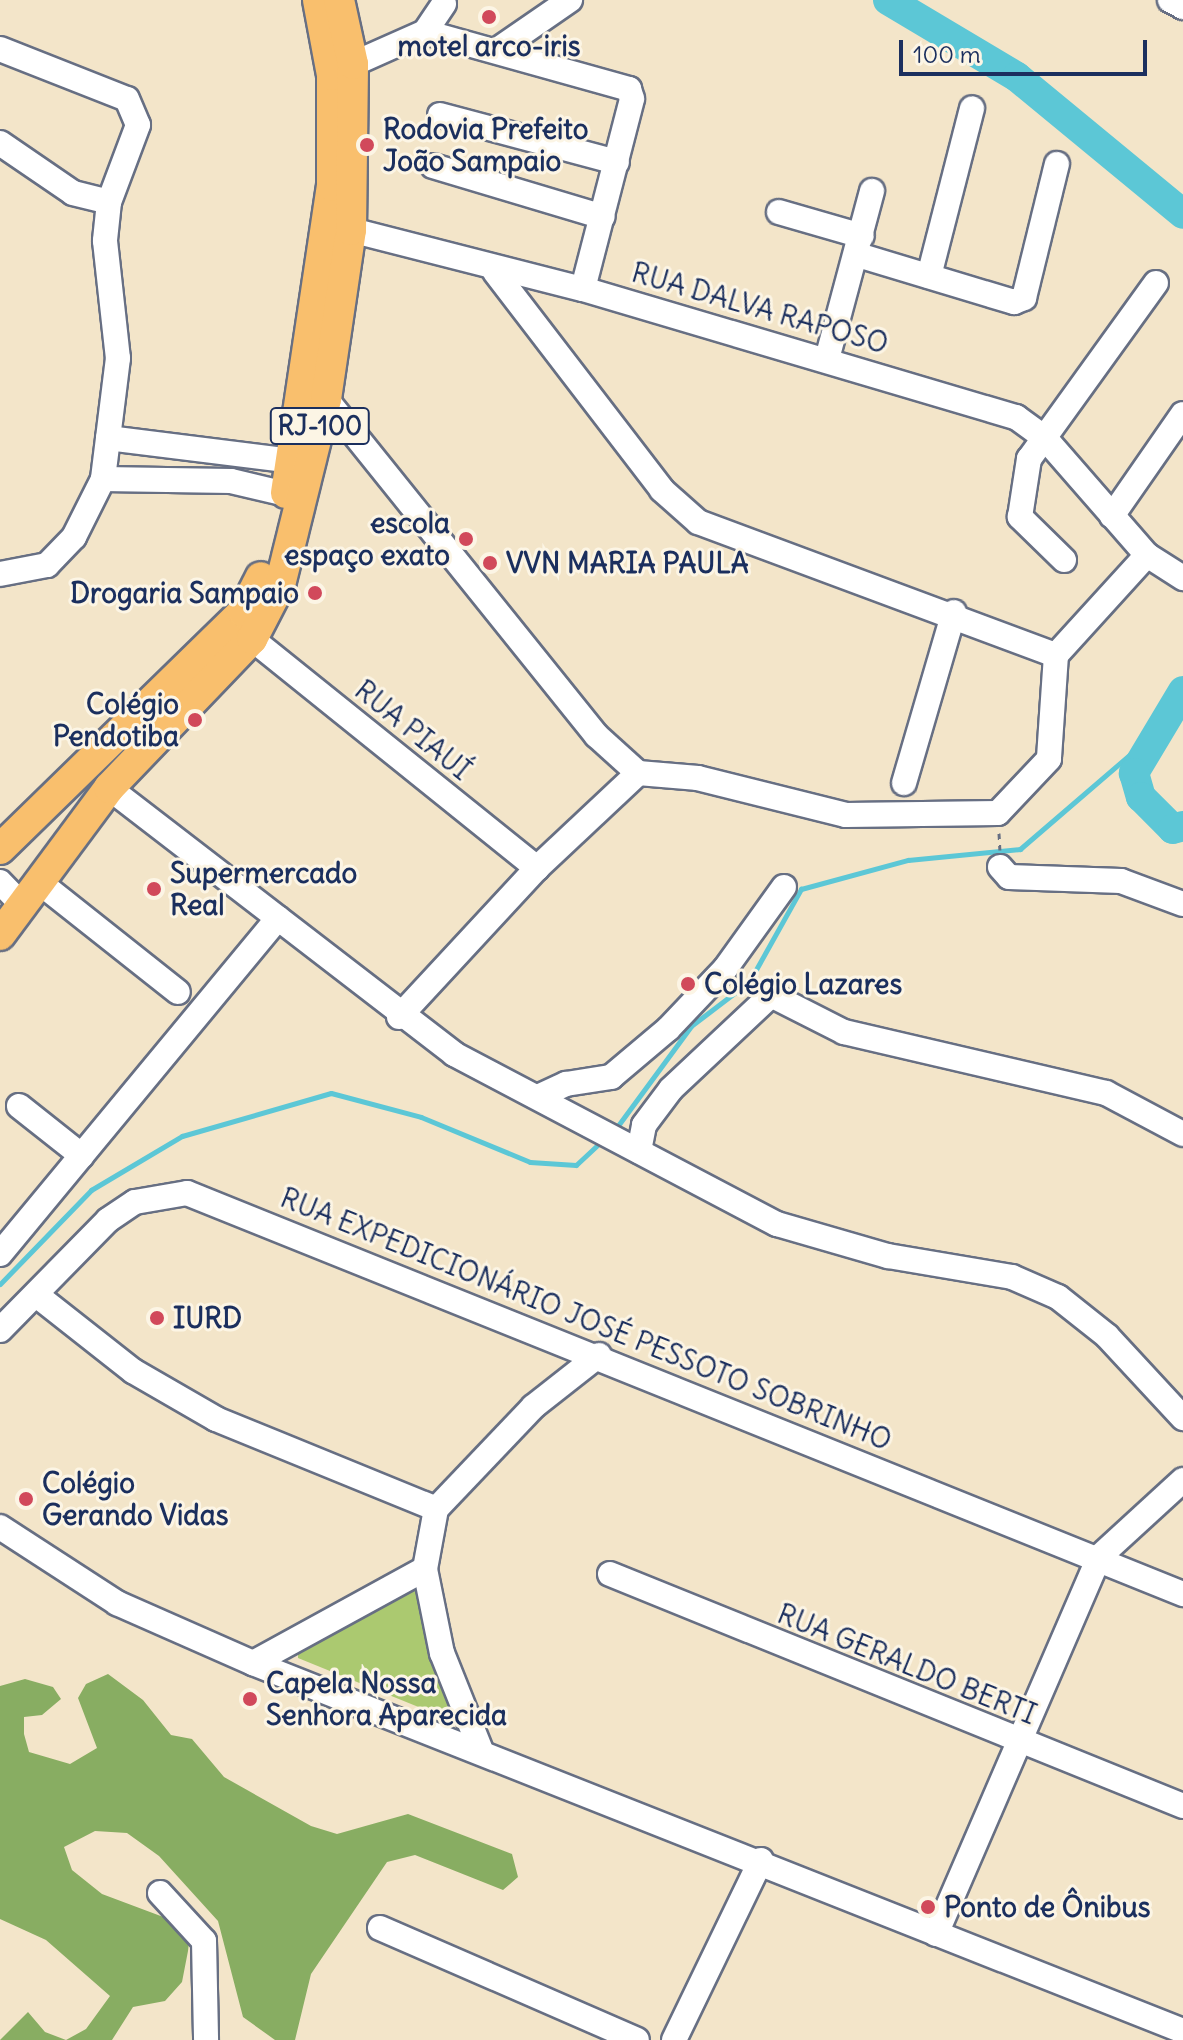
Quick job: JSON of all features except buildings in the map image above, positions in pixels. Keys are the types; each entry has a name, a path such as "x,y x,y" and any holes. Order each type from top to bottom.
{"main road":[{"name":"RJ-100","path":"8,843 243,612 265,571 292,461 332,186 332,75 318,0"},
{"name":"RJ-100","path":"0,935 109,788 252,639 298,532 326,399 351,230 353,64 339,0"},
{"path":"8,843 47,841 37,885"}],"street":[{"path":"496,51 570,0"},
{"path":"1170,0 1183,7"},
{"path":"353,64 425,32 444,4"},
{"path":"425,32 629,89 617,162 583,289"},
{"path":"0,49 127,99 137,110 109,202 105,241 118,358 103,479 74,537 47,565 0,574"},
{"path":"929,276 972,108"},
{"path":"440,115 617,162"},
{"path":"0,143 73,193 109,202"},
{"path":"779,212 929,276 1014,302 1024,298 1057,164"},
{"path":"433,166 603,217"},
{"path":"827,359 872,191"},
{"name":"RUA DALVA RAPOSO","path":"351,230 495,272 583,289 1016,417 1044,437 1147,555 1175,573"},
{"path":"495,272 595,407 698,522 766,552 954,612 1056,655"},
{"path":"1064,560 1018,506 1029,459 1156,283"},
{"path":"326,399 597,736 638,773 698,778 846,815 998,813 1049,759 1056,655 1147,555"},
{"path":"1112,516 1183,414"},
{"path":"108,438 292,461"},
{"path":"103,479 231,481 286,494"},
{"path":"904,783 954,612"},
{"name":"RUA PIAUÍ","path":"252,639 537,868"},
{"path":"399,1017 537,868 638,773"},
{"path":"109,788 278,918 399,1017 538,1097 777,1224 888,1256 1012,1277 1058,1297 1107,1336 1183,1418"},
{"path":"1000,867 1009,877 1121,881 1183,904"},
{"path":"0,882 37,885 178,992"},
{"path":"538,1097 566,1084 611,1077 668,1029 725,969 784,887"},
{"path":"0,1254 278,918"},
{"path":"636,1149 644,1125 671,1089 757,1001 786,997 844,1032 1106,1093 1183,1134"},
{"path":"19,1106 82,1156"},
{"name":"RUA EXPEDICIONÁRIO JOSÉ PESSOTO SOBRINHO","path":"0,1330 39,1297 108,1220 135,1202 187,1193 599,1355 1099,1557 1183,1594"},
{"path":"39,1297 133,1371 216,1419 436,1509"},
{"path":"480,1748 442,1653 425,1569 436,1509 533,1407 599,1355"},
{"path":"936,1934 1099,1557 1183,1480"},
{"path":"0,1527 117,1603 253,1663 480,1748 1183,2031"},
{"path":"253,1663 425,1569"},
{"name":"RUA GERALDO BERTI","path":"610,1574 1183,1806"},
{"path":"674,2040 761,1860"},
{"path":"160,1893 204,1941 206,2040"},
{"path":"380,1928 637,2040"}],"path":[{"path":"999,823 1000,867"}],"green space":[{"path":"410,1588 422,1592 455,1713 448,1719 298,1658 298,1649"},
{"path":"108,1674 143,1700 171,1735 192,1739 224,1777 311,1826 337,1834 408,1814 512,1854 518,1877 503,1890 415,1855 387,1862 311,1974 295,2040 275,2040 243,2017 218,1921 159,1856 127,1833 95,1831 64,1847 72,1870 102,1894 174,1921 190,1933 188,1951 182,1982 165,2001 133,2007 112,2040 66,2040 86,2029 110,1996 46,1940 0,1919 0,1686 25,1679 53,1687 61,1699 42,1715 24,1717 24,1734 29,1752 70,1764 97,1748 78,1698 86,1684"},
{"path":"28,2012 45,2032 66,2040 0,2040"}],"waterway":[{"path":"888,0 1017,77 1183,214"},
{"path":"1183,691 1134,773 1141,797 1173,829 1183,826"},
{"path":"614,1131 691,1026 749,982 801,889 908,860 1020,849 1149,738"},
{"path":"0,1284 91,1190 182,1136 331,1093 421,1117 530,1162 576,1165 603,1140"}],"place":[{"name":"motel arco-iris","path":"489,17"},
{"name":"Rodovia Prefeito João Sampaio","path":"367,145"},
{"name":"escola espaço exato","path":"466,539"},
{"name":"VVN MARIA PAULA","path":"490,563"},
{"name":"Drogaria Sampaio","path":"315,593"},
{"name":"Colégio Pendotiba","path":"195,720"},
{"name":"Supermercado Real","path":"154,889"},
{"name":"Colégio Lazares","path":"688,984"},
{"name":"IURD","path":"157,1318"},
{"name":"Colégio Gerando Vidas","path":"26,1499"},
{"name":"Capela Nossa Senhora Aparecida","path":"250,1699"},
{"name":"Ponto de Ônibus","path":"928,1907"}]}
